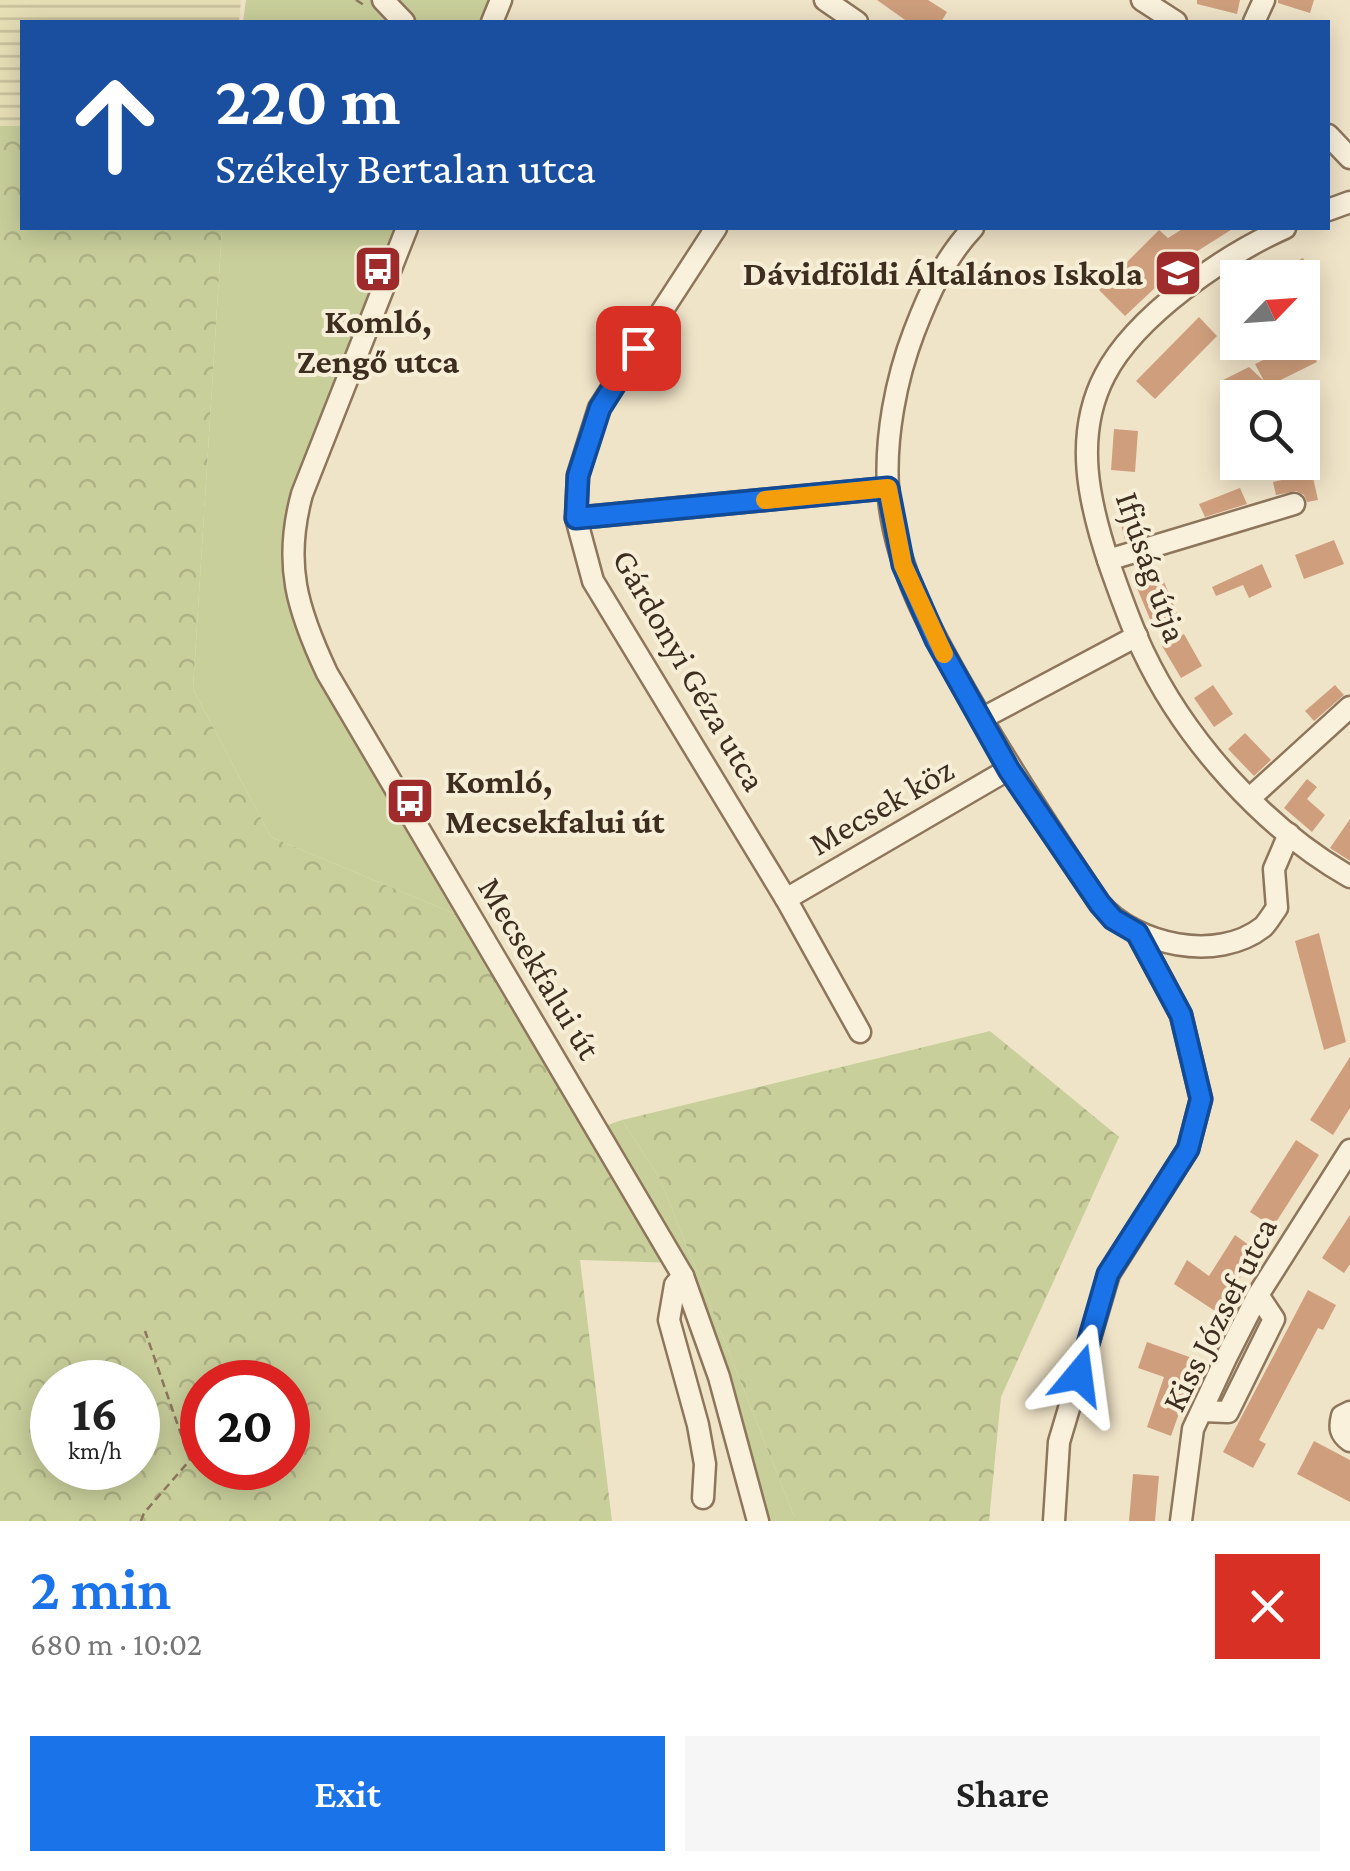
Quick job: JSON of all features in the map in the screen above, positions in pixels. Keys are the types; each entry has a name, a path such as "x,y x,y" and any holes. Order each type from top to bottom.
{"street":[{"path":"383,0 402,20"},
{"path":"825,0 851,20"},
{"path":"1142,0 1173,20"},
{"path":"1330,137 1350,158"},
{"name":"Mecsekfalui út","path":"405,230 302,494 292,530 298,600 327,672 684,1276 720,1377 758,1521"},
{"name":"Gárdonyi Géza utca","path":"715,230 600,408 578,476 576,518 594,581 786,899 860,1032"},
{"path":"971,230 938,273 902,363 891,429 888,488 903,565 936,640 1009,770 1100,904 1113,919 1137,933 1188,946 1220,946 1263,926 1277,908 1274,870 1290,834"},
{"name":"Ifjúság útja","path":"1280,230 1225,259 1194,282 1126,345 1105,375 1091,414 1086,447 1095,519 1108,560 1136,636 1188,726 1250,798 1290,834 1350,877"},
{"path":"576,518 888,488"},
{"path":"1108,560 1294,504"},
{"path":"981,719 1136,636"},
{"path":"1250,798 1350,707"},
{"name":"Mecsek köz","path":"786,899 1009,770"},
{"path":"1054,1521 1059,1442 1108,1274 1188,1149 1201,1099 1181,1015 1137,933"},
{"name":"Kiss József utca","path":"1181,1521 1193,1429 1258,1295 1350,1150"},
{"path":"684,1276 675,1285 669,1320 698,1425 705,1464 703,1498"},
{"path":"1350,1412 1342,1416 1339,1426 1350,1441"}],"path":[{"path":"141,1521 190,1460 145,1330"}],"shaded area":[{"path":"0,0 241,0 239,20 20,20 20,126 0,126"}],"green space":[{"path":"246,0 501,0 493,20 243,20"},
{"path":"0,126 20,126 20,230 222,230 193,689 271,837 474,922 677,1263 580,1260 612,1521 0,1521"},
{"path":"222,230 406,230 302,494 299,600 474,922 271,837 193,689"},
{"path":"990,1031 1119,1137 1001,1397 989,1521 796,1521 660,1179 622,1120"},
{"path":"622,1120 660,1179 796,1521 758,1521 702,1323 599,1128"}],"building":[{"path":"877,0 928,0 947,12 942,20 905,20"},
{"path":"1197,0 1240,0 1237,14 1197,4"},
{"path":"1278,0 1314,0 1310,13"},
{"path":"1159,230 1168,238 1181,230 1231,230 1188,257 1125,316 1099,290"},
{"path":"1199,317 1217,336 1155,399 1136,381"},
{"path":"1263,360 1317,362 1280,380 1263,380 1255,364"},
{"path":"1249,367 1263,380 1223,380"},
{"path":"1114,429 1138,431 1135,472 1111,470"},
{"path":"1314,480 1318,500 1307,502 1296,491 1276,495 1273,482"},
{"path":"1240,488 1247,504 1205,517 1199,504"},
{"path":"1135,505 1144,535 1125,540 1117,510"},
{"path":"1334,540 1344,564 1304,579 1295,555"},
{"path":"1262,564 1272,587 1249,598 1243,585 1216,596 1212,587"},
{"path":"1162,577 1177,613 1152,624 1137,588"},
{"path":"1184,634 1202,666 1181,678 1162,646"},
{"path":"1213,685 1233,714 1214,727 1194,698"},
{"path":"1335,685 1344,695 1314,721 1305,711"},
{"path":"1245,733 1271,760 1254,776 1228,749"},
{"path":"1307,779 1317,787 1307,799 1325,815 1312,832 1284,808"},
{"path":"1350,819 1350,861 1330,848"},
{"path":"1319,933 1346,1042 1324,1050 1295,941"},
{"path":"1350,1057 1350,1108 1333,1135 1310,1120"},
{"path":"1296,1140 1319,1155 1273,1227 1250,1212"},
{"path":"1350,1215 1350,1264 1344,1273 1322,1258"},
{"path":"1235,1235 1257,1251 1218,1313 1174,1284 1187,1260 1209,1276"},
{"path":"1308,1290 1336,1305 1323,1330 1318,1328 1259,1440 1266,1444 1253,1468 1223,1452"},
{"path":"1147,1342 1198,1360 1171,1436 1147,1427 1164,1377 1138,1368"},
{"path":"1314,1441 1350,1460 1350,1502 1297,1474"},
{"path":"1133,1474 1159,1476 1155,1521 1129,1521"}],"slow traffic":[{"path":"765,500 888,488 903,565 944,654"}],"place":[{"name":"Komló, Zengő utca","path":"378,269"},
{"name":"Dávidföldi Általános Iskola","path":"1178,273"},
{"name":"Komló, Mecsekfalui út","path":"410,801"}],"route":[{"path":"638,348 600,408 578,476 576,518 888,488 903,565 936,640 1009,770 1100,904 1113,919 1137,933 1181,1015 1201,1099 1188,1149 1108,1274 1079,1375"}]}
